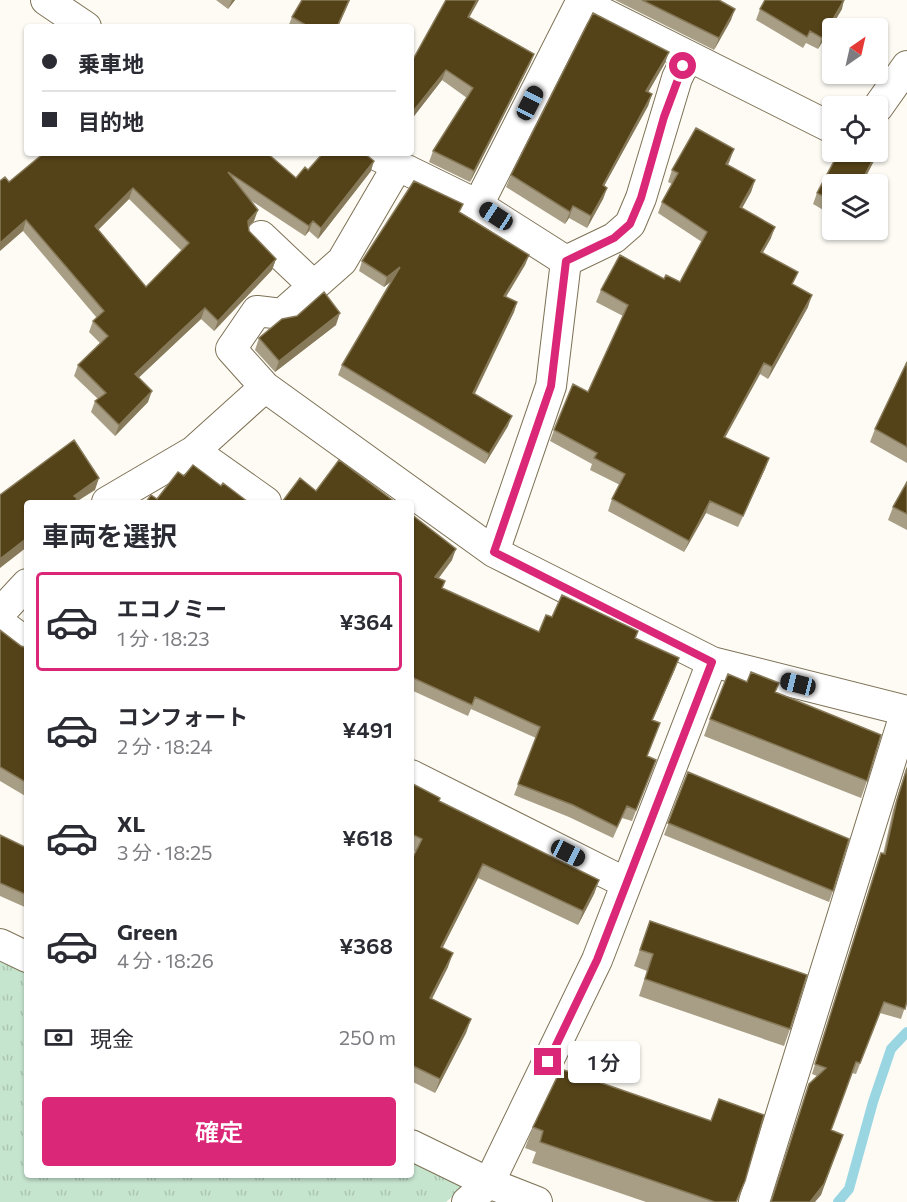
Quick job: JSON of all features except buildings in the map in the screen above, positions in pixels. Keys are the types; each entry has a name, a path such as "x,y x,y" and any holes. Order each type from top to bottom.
{"street":[{"path":"46,0 82,24"},
{"path":"478,205 582,1 822,123"},
{"path":"566,261 614,238 630,224 641,198 677,78 688,56"},
{"path":"886,96 907,66"},
{"path":"566,261 478,205 385,159 342,261 282,314 257,311 231,350 265,387 494,552 712,662 907,711 754,1202"},
{"path":"261,236 314,286"},
{"path":"494,552 551,386 566,261"},
{"path":"110,500 194,451 265,387"},
{"path":"194,451 263,500"},
{"path":"0,613 24,587"},
{"path":"0,623 24,641"},
{"path":"467,1202 489,1184 597,960 712,662"},
{"path":"414,777 626,883"},
{"path":"0,944 24,956"},
{"path":"414,1146 489,1184 537,1202"}],"green space":[{"path":"0,958 24,970 24,1178 414,1178 414,1156 469,1183 446,1202 0,1202"}],"waterway":[{"path":"838,1202 849,1189 873,1102 891,1049 907,1032"}],"route":[{"path":"548,1062 597,960 712,662 494,552 551,386 566,261 614,238 630,224 641,198 664,117 683,66"}]}
